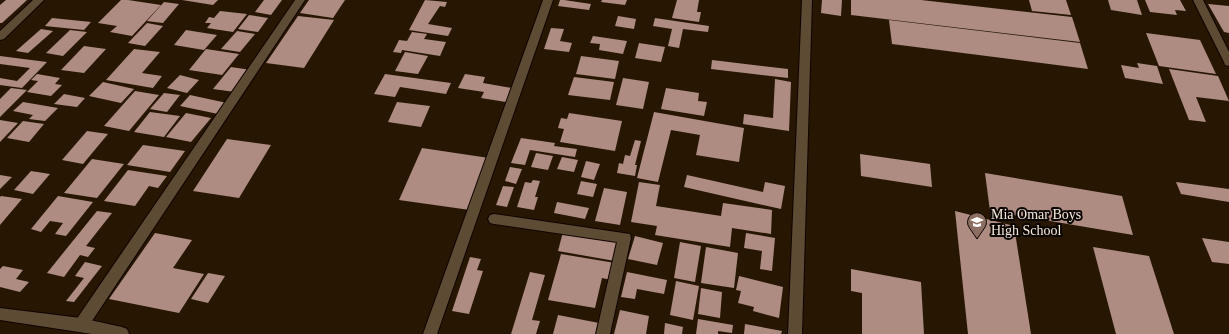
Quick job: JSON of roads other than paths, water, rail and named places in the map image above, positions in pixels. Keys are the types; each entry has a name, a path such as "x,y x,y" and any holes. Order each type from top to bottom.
{"street":[{"path":"0,37 39,0"},
{"path":"81,325 300,0"},
{"path":"430,334 548,0"},
{"path":"794,334 807,0"},
{"path":"1198,0 1229,62"},
{"path":"494,219 625,238 603,334"},
{"path":"0,314 81,325 122,334"}],"place":[{"name":"Mia Omar Boys High School","path":"977,239"}]}
